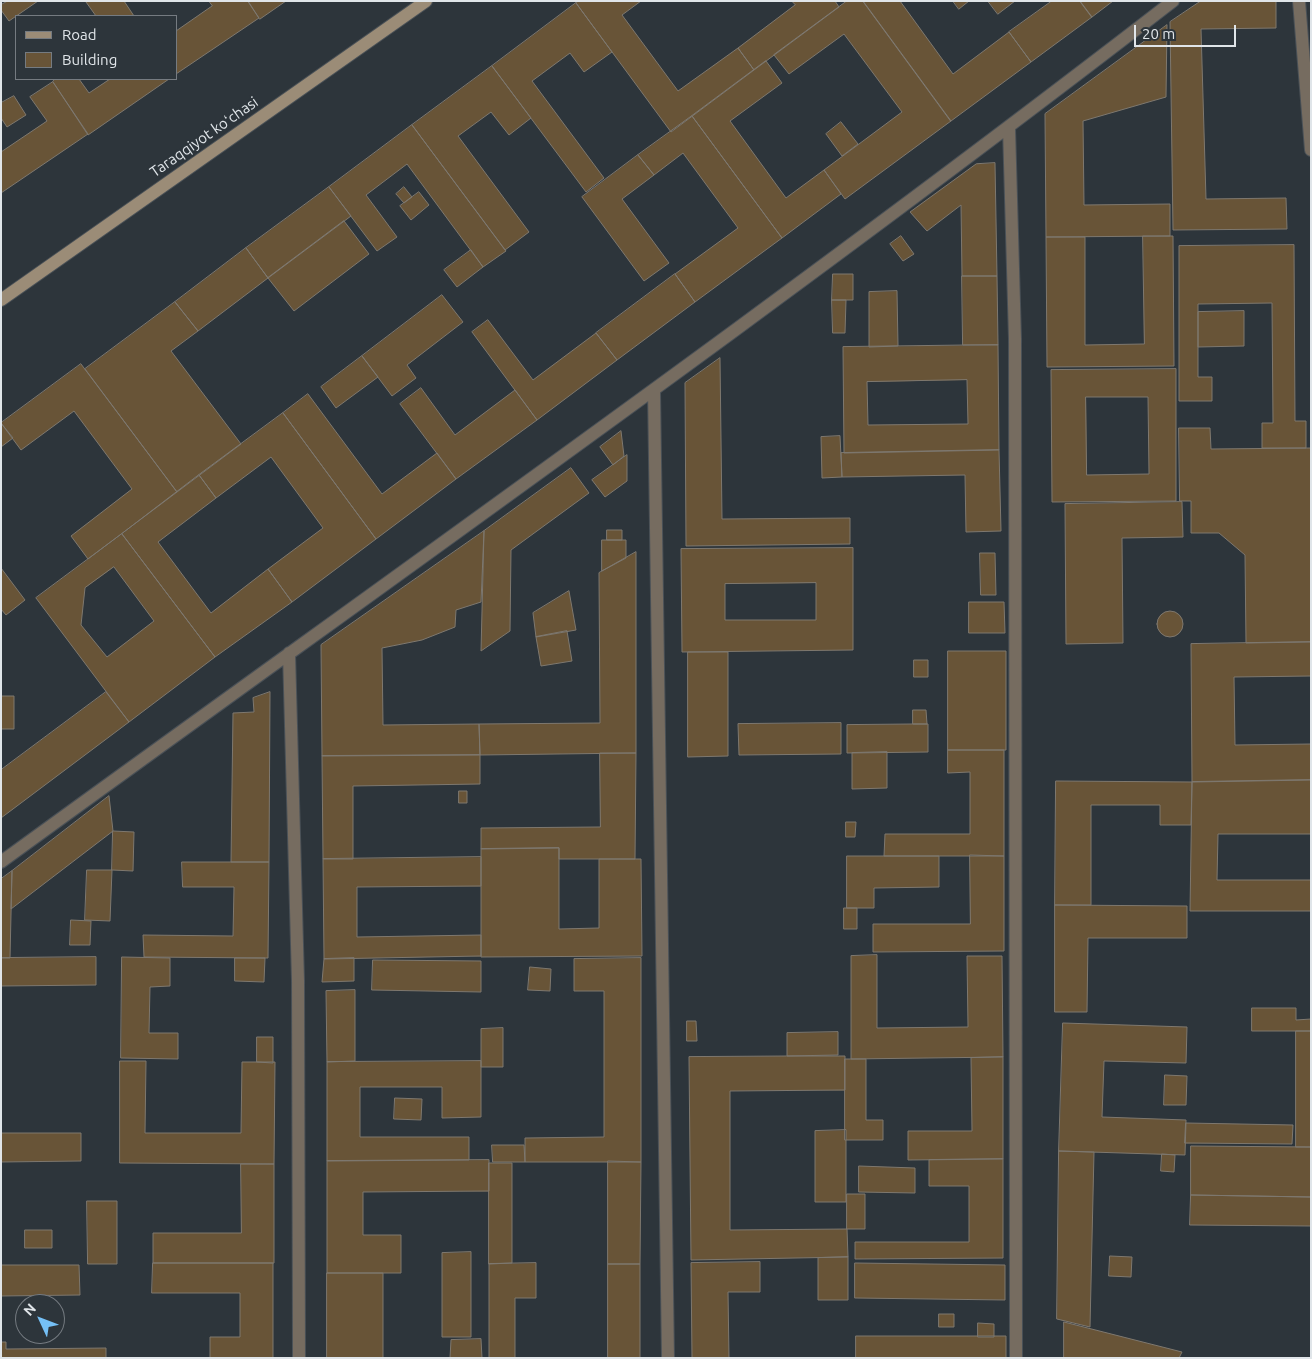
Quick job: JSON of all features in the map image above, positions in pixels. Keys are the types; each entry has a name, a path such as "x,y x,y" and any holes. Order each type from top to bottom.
{"street":[{"name":"Taraqqiyot koʻchasi","path":"1,300 426,1"},
{"path":"1,862 654,390 1009,128 1173,1"},
{"path":"1299,1 1311,150"},
{"path":"1009,128 1015,339 1016,1358"},
{"path":"654,390 668,1358"},
{"path":"289,653 298,981 299,1358"}],"building":[{"path":"8,1 38,1 15,15 9,21 1,10 1,5"},
{"path":"124,1 133,15 95,15 86,2"},
{"path":"209,1 248,1 259,18 178,73 178,30 212,6"},
{"path":"248,1 286,1 260,19"},
{"path":"579,1 641,1 622,15 678,91 738,48 754,70 671,132 576,3"},
{"path":"792,1 835,1 839,7 754,70 738,48 795,5"},
{"path":"847,1 863,1 951,121 845,199 824,170 902,112 844,34 789,74 774,55"},
{"path":"863,1 900,1 953,74 1009,32 1031,62 951,121"},
{"path":"953,1 969,1 959,9"},
{"path":"988,1 1015,1 998,14"},
{"path":"1052,1 1080,1 1092,17 1031,62 1009,32"},
{"path":"1080,1 1113,1 1092,17"},
{"path":"1201,1 1276,1 1276,28 1201,29 1206,199 1286,198 1287,229 1173,230 1170,22"},
{"path":"576,3 612,52 584,72 570,53 532,81 604,178 586,192 492,66"},
{"path":"1167,25 1166,97 1083,121 1084,205 1170,204 1170,236 1046,237 1045,114"},
{"path":"766,61 782,83 730,121 786,198 824,170 841,194 782,238 692,116"},
{"path":"492,66 531,118 509,135 491,112 458,136 529,232 505,250 412,125"},
{"path":"54,80 80,80 89,93 108,80 168,80 88,135 53,82"},
{"path":"53,82 88,134 1,193 1,152 47,121 30,97"},
{"path":"14,96 26,115 7,127 1,118 1,103"},
{"path":"692,116 782,238 695,302 675,274 738,228 683,153 654,175 638,155"},
{"path":"841,122 858,144 842,156 826,134"},
{"path":"412,125 506,251 483,267 407,164 366,195 397,237 377,251 329,187"},
{"path":"638,155 654,175 622,199 669,263 644,281 582,197"},
{"path":"995,163 997,276 962,276 961,205 927,231 910,212 976,164"},
{"path":"329,187 351,216 268,278 246,248"},
{"path":"404,187 412,197 404,203 396,194"},
{"path":"419,192 429,205 411,220 400,206"},
{"path":"344,221 369,254 294,311 268,278"},
{"path":"901,236 914,254 903,261 890,244"},
{"path":"1143,236 1173,236 1174,366 1047,367 1046,237 1085,237 1085,345 1144,344"},
{"path":"1294,245 1295,421 1306,421 1306,448 1262,448 1262,423 1273,423 1272,303 1198,304 1198,377 1212,377 1212,401 1179,401 1179,246"},
{"path":"246,248 268,278 198,331 175,302"},
{"path":"471,250 483,267 457,287 444,270"},
{"path":"675,274 695,302 617,360 596,333"},
{"path":"833,274 853,274 853,300 832,300"},
{"path":"962,276 997,276 998,345 963,345"},
{"path":"897,291 898,346 869,347 869,292"},
{"path":"442,295 463,322 407,365 416,378 392,396 362,356"},
{"path":"832,300 846,300 845,333 833,333"},
{"path":"175,302 198,331 171,351 241,444 177,492 85,369"},
{"path":"1244,311 1244,346 1198,347 1198,312"},
{"path":"488,320 533,380 596,333 617,360 537,420 472,332"},
{"path":"998,345 999,450 844,453 843,347","holes":["967,380 968,424 868,425 867,382"]},
{"path":"362,356 378,377 336,408 321,387"},
{"path":"720,358 722,519 850,518 850,544 686,546 685,383"},
{"path":"81,364 177,492 88,559 71,536 132,489 74,411 21,450 1,423"},
{"path":"1176,369 1176,501 1052,502 1051,370","holes":["1086,397 1148,397 1149,474 1087,475"]},
{"path":"421,388 455,435 515,390 537,420 456,479 400,404"},
{"path":"308,394 382,494 437,453 456,479 376,539 283,413"},
{"path":"283,413 376,539 292,602 268,569 323,528 271,457 216,498 199,475"},
{"path":"1,423 13,438 1,447"},
{"path":"1179,428 1210,428 1211,449 1311,448 1311,642 1246,643 1245,555 1219,533 1191,533 1191,501 1180,501"},
{"path":"621,431 624,456 613,465 600,447"},
{"path":"840,436 842,477 822,478 821,437"},
{"path":"999,450 1001,531 966,532 965,475 842,477 841,453"},
{"path":"627,455 627,481 605,497 592,480"},
{"path":"571,468 589,493 511,550 510,631 481,651 484,531"},
{"path":"199,475 216,498 158,542 211,613 268,569 292,602 215,657 122,534"},
{"path":"1182,502 1183,537 1122,538 1123,643 1066,644 1065,504"},
{"path":"607,530 622,530 622,540 607,540"},
{"path":"484,531 481,602 456,610 455,627 422,640 382,648 383,725 479,724 480,755 322,756 321,645"},
{"path":"122,534 215,657 129,722 36,598","holes":["114,567 154,621 107,657 81,625 85,588"]},
{"path":"602,540 626,540 626,558 602,571"},
{"path":"853,548 853,650 682,652 681,549","holes":["816,583 816,620 725,620 725,584"]},
{"path":"636,552 636,753 480,755 479,724 600,723 599,573"},
{"path":"980,553 995,553 996,595 981,595"},
{"path":"1,568 25,600 6,615 1,609"},
{"path":"569,591 576,630 536,637 533,613"},
{"path":"969,602 1004,602 1005,633 969,633"},
{"path":"1170,611 1179,615 1183,624 1179,633 1170,637 1161,633 1157,624 1161,615"},
{"path":"567,631 572,661 541,666 536,637"},
{"path":"1311,642 1311,676 1234,677 1235,745 1311,744 1311,780 1192,782 1191,644"},
{"path":"948,651 1006,651 1006,750 948,750"},
{"path":"688,652 728,652 728,756 688,757"},
{"path":"914,660 928,660 928,677 914,677"},
{"path":"106,692 129,722 1,818 1,770"},
{"path":"270,692 269,862 231,862 233,713 254,712 253,698"},
{"path":"1,696 14,696 14,729 1,729"},
{"path":"913,710 926,710 927,724 913,724"},
{"path":"841,723 841,754 739,755 738,724"},
{"path":"928,724 928,752 847,753 847,725"},
{"path":"948,750 1004,750 1004,856 884,856 885,834 970,834 970,772 948,773"},
{"path":"887,752 887,788 852,789 852,753"},
{"path":"600,753 636,753 635,859 559,859 559,848 481,849 481,828 600,827"},
{"path":"480,755 480,784 353,786 353,859 323,859 322,756"},
{"path":"1311,780 1311,834 1218,834 1217,880 1311,880 1311,911 1190,911 1192,782"},
{"path":"1056,781 1192,782 1191,825 1160,825 1160,805 1091,805 1091,905 1055,905"},
{"path":"459,791 467,791 467,803 459,803"},
{"path":"109,796 113,831 11,909 12,871"},
{"path":"846,822 856,822 855,837 846,837"},
{"path":"113,831 134,832 133,871 112,870"},
{"path":"559,848 559,929 599,928 599,859 641,859 642,956 481,957 481,849"},
{"path":"970,855 1004,856 1004,951 873,952 873,924 970,924"},
{"path":"847,856 939,856 939,887 874,888 874,908 847,908"},
{"path":"481,857 481,886 357,887 357,937 481,935 481,956 324,959 323,859"},
{"path":"182,862 269,862 268,958 144,957 143,935 233,936 234,887 183,887"},
{"path":"87,870 112,870 110,921 85,920"},
{"path":"12,871 10,958 1,958 1,879"},
{"path":"1055,905 1187,906 1187,938 1088,938 1087,1012 1055,1012"},
{"path":"844,908 857,908 857,929 844,929"},
{"path":"71,920 91,921 90,945 70,945"},
{"path":"877,955 877,1028 968,1027 967,956 1002,956 1003,1057 851,1059 851,956"},
{"path":"96,957 96,985 1,986 1,958"},
{"path":"122,957 170,958 170,986 150,987 149,1033 178,1033 178,1059 121,1058"},
{"path":"235,958 265,958 264,982 235,981"},
{"path":"354,958 354,981 322,982 324,959"},
{"path":"641,958 641,1162 525,1162 525,1138 604,1137 604,991 574,991 574,959"},
{"path":"373,960 481,961 481,992 372,990"},
{"path":"530,967 551,969 550,991 528,990"},
{"path":"355,990 355,1061 327,1062 326,991"},
{"path":"1252,1008 1296,1008 1296,1020 1311,1019 1311,1031 1252,1031"},
{"path":"687,1021 696,1021 697,1041 687,1041"},
{"path":"1063,1023 1187,1027 1186,1063 1104,1061 1102,1117 1186,1120 1185,1155 1059,1151"},
{"path":"503,1028 503,1067 481,1067 481,1029"},
{"path":"1296,1031 1311,1031 1311,1147 1296,1147"},
{"path":"838,1032 838,1055 787,1056 787,1033"},
{"path":"257,1037 273,1037 273,1063 257,1062"},
{"path":"845,1056 845,1090 730,1091 730,1230 847,1229 848,1257 691,1260 689,1057"},
{"path":"1003,1057 1003,1159 908,1160 908,1131 972,1131 971,1058"},
{"path":"845,1059 866,1059 866,1120 883,1120 883,1140 845,1140"},
{"path":"120,1061 146,1061 145,1133 241,1133 242,1062 275,1062 274,1164 120,1163"},
{"path":"481,1061 481,1117 442,1118 442,1087 360,1087 360,1137 469,1137 469,1160 327,1161 327,1062"},
{"path":"1165,1075 1187,1076 1186,1105 1164,1105"},
{"path":"395,1098 422,1099 421,1120 394,1119"},
{"path":"1186,1123 1293,1125 1292,1144 1185,1143"},
{"path":"846,1130 846,1202 815,1202 815,1131"},
{"path":"1,1133 81,1133 81,1161 1,1162"},
{"path":"492,1145 524,1145 525,1162 493,1162"},
{"path":"1191,1146 1311,1147 1311,1197 1191,1195"},
{"path":"1059,1151 1094,1152 1090,1327 1057,1319"},
{"path":"1162,1154 1175,1155 1174,1172 1161,1171"},
{"path":"1003,1159 1003,1258 855,1259 855,1242 969,1242 969,1186 929,1186 929,1160"},
{"path":"489,1160 489,1191 363,1192 363,1235 401,1235 401,1273 327,1273 327,1161"},
{"path":"608,1161 641,1162 640,1264 608,1264"},
{"path":"489,1163 512,1163 512,1263 489,1264"},
{"path":"241,1164 274,1164 274,1263 153,1263 153,1233 241,1233"},
{"path":"859,1166 915,1168 915,1193 859,1192"},
{"path":"847,1194 865,1194 865,1229 847,1229"},
{"path":"1191,1195 1311,1197 1311,1226 1190,1225"},
{"path":"87,1201 117,1201 117,1264 88,1264"},
{"path":"25,1230 52,1230 52,1248 25,1248"},
{"path":"471,1252 471,1337 442,1337 442,1253"},
{"path":"1110,1256 1132,1257 1131,1277 1109,1276"},
{"path":"848,1257 848,1300 818,1300 818,1258"},
{"path":"760,1262 760,1292 728,1292 729,1358 692,1358 691,1263"},
{"path":"153,1263 273,1263 273,1358 210,1358 210,1337 240,1337 240,1293 152,1293"},
{"path":"536,1263 536,1298 515,1298 515,1358 489,1358 489,1264"},
{"path":"855,1263 1005,1265 1005,1300 855,1298"},
{"path":"608,1264 640,1264 640,1358 608,1358"},
{"path":"1,1265 79,1265 80,1295 15,1294 15,1296 1,1296"},
{"path":"327,1273 383,1273 383,1358 327,1358"},
{"path":"939,1314 954,1314 954,1327 939,1327"},
{"path":"1064,1322 1182,1352 1179,1358 1064,1358"},
{"path":"978,1323 994,1324 994,1337 978,1337"},
{"path":"856,1336 1006,1336 1006,1358 856,1358"},
{"path":"481,1339 482,1358 450,1358 451,1340"},
{"path":"1,1342 6,1342 6,1349 106,1348 106,1358 1,1358"}]}
